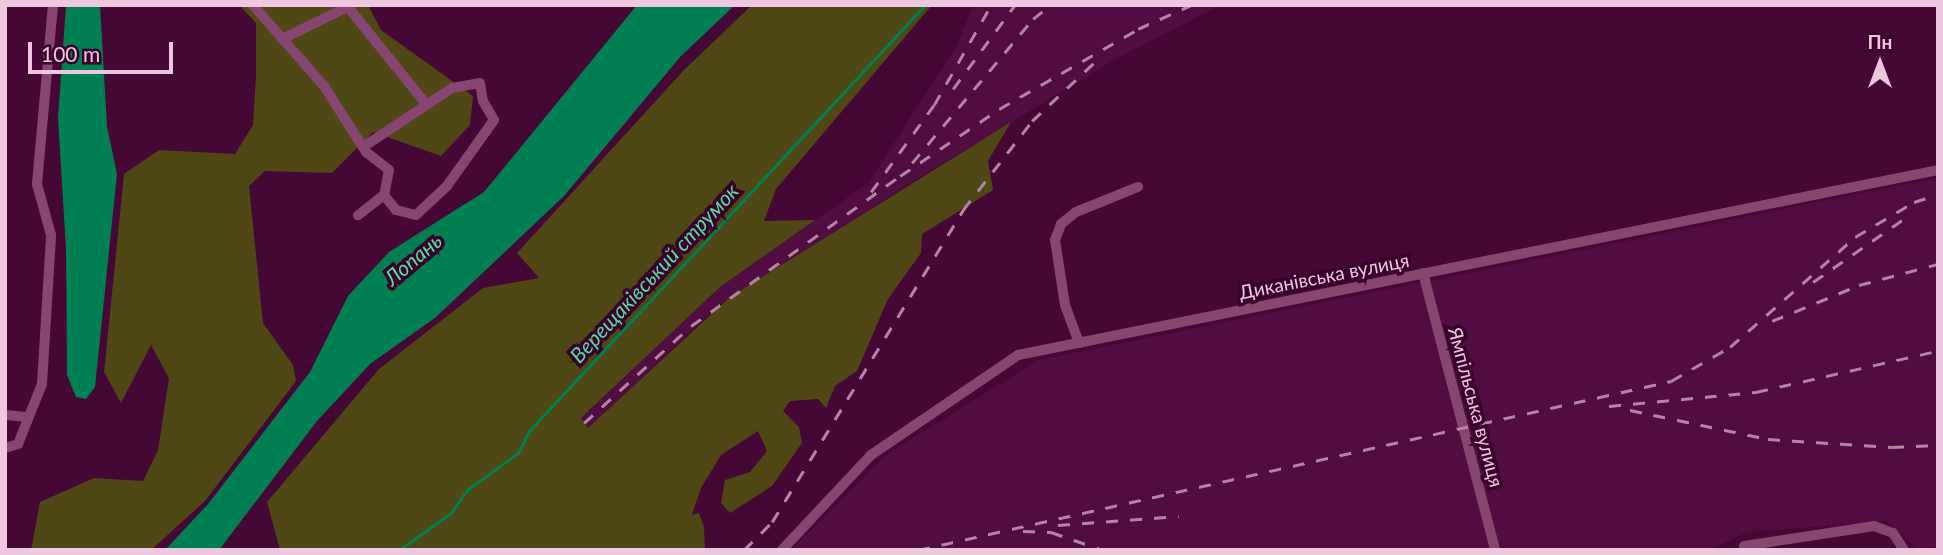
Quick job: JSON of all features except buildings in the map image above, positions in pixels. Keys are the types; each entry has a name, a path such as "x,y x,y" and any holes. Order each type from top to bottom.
{"street":[{"path":"5,448 18,444 42,384 49,314 51,235 37,184 53,5"},
{"path":"253,5 324,86 363,147 389,170 384,195 358,215"},
{"path":"282,39 348,8 426,104"},
{"path":"363,147 452,88 480,83 483,101 494,120 447,186 416,215 396,210 384,195"},
{"name":"Диканівська вулиця","path":"782,550 871,455 1018,355 1938,170"},
{"path":"1079,343 1065,305 1055,240 1061,224 1076,212 1138,187"},
{"name":"Ямпільська вулиця","path":"1423,273 1496,550"},
{"path":"5,415 27,417"},
{"path":"1744,546 1874,526 1893,533 1903,550"}],"shaded area":[{"path":"239,5 368,5 381,30 473,96 470,125 441,156 373,132 332,173 265,171 249,186 263,323 293,365 296,381 205,501 151,550 31,550 40,502 94,478 143,481 158,450 169,378 151,345 121,403 104,372 124,174 159,150 235,154 253,125 256,77 256,23"},
{"path":"752,5 932,5 776,189 764,221 815,220 720,287 581,418 588,428 730,297 1011,122 988,161 993,190 922,234 921,253 888,299 857,371 835,386 826,408 818,399 790,401 783,411 799,427 802,443 772,486 730,513 721,503 725,480 750,472 767,451 758,431 721,455 701,488 692,515 699,513 704,527 705,550 280,550 267,502 379,369 483,288 539,278 517,253 684,70"},
{"path":"973,5 1425,5 1219,6 1121,56 920,177 718,306 588,428 581,418 720,287 868,183 957,46"},
{"path":"1938,178 1938,547 1916,548 1887,521 1748,532 1709,550 791,550 886,455 1038,360"}],"water":[{"path":"66,5 100,5 107,127 117,174 95,387 86,399 76,397 67,375 66,249 58,118"},
{"name":"Лопань","path":"637,5 735,5 681,56 564,196 435,318 370,364 317,421 219,550 165,550 208,504 310,372 348,296 389,252 484,192"}],"waterway":[{"name":"Верещаківський струмок","path":"399,550 451,513 467,490 518,453 529,431 925,5"}],"railway":[{"path":"871,192 934,105 991,5"},
{"path":"953,89 1015,5"},
{"path":"912,163 1033,19 1050,5"},
{"path":"584,423 691,326 900,176 999,109 1138,29 1191,5"},
{"path":"744,550 772,522 963,210 1032,121 1096,61"},
{"path":"918,550 1671,381 1730,347 1855,237 1914,202 1938,194"},
{"path":"1813,282 1908,216"},
{"path":"1772,321 1859,285 1938,264"},
{"path":"1609,406 1756,392 1932,352"},
{"path":"1630,410 1768,439 1892,447 1938,445"},
{"path":"1058,525 1179,516"},
{"path":"1023,531 1051,532 1103,550"}]}
